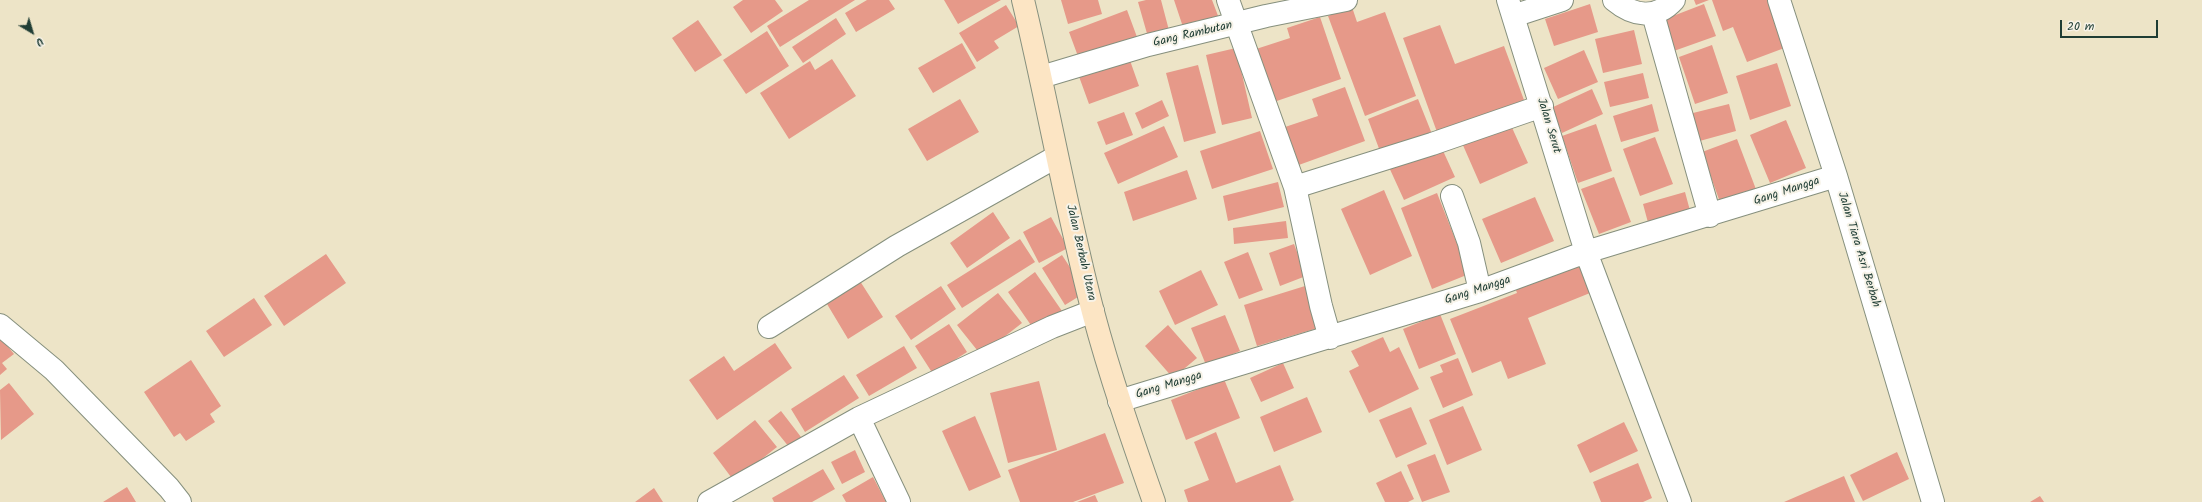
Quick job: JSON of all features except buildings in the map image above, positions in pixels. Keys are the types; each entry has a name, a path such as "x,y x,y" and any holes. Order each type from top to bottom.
{"main road":[{"name":"Jalan Berbah Utara","path":"1023,0 1042,76 1056,157 1093,311 1119,401 1154,502"}],"street":[{"path":"1228,0 1295,187 1321,306 1330,338"},
{"name":"Gang Rambutan","path":"1042,76 1148,45 1346,0"},
{"path":"1508,4 1562,0"},
{"path":"1614,0 1624,9 1638,14 1653,14 1668,7 1674,0"},
{"name":"Jalan Tiara Asri Berbah","path":"1779,0 1836,176 1933,502"},
{"name":"Jalan Serut","path":"1508,4 1542,106 1586,252 1680,502"},
{"path":"1653,14 1710,216"},
{"path":"1295,187 1432,144 1542,106"},
{"path":"769,327 897,246 1056,157"},
{"name":"Gang Mangga","path":"1119,401 1330,338 1480,291 1586,252 1710,216 1836,176"},
{"path":"1452,196 1469,243 1480,291"},
{"path":"710,502 859,418 1052,327 1093,311"},
{"path":"0,325 54,370 169,488 180,502"},
{"path":"859,418 899,502"}]}
